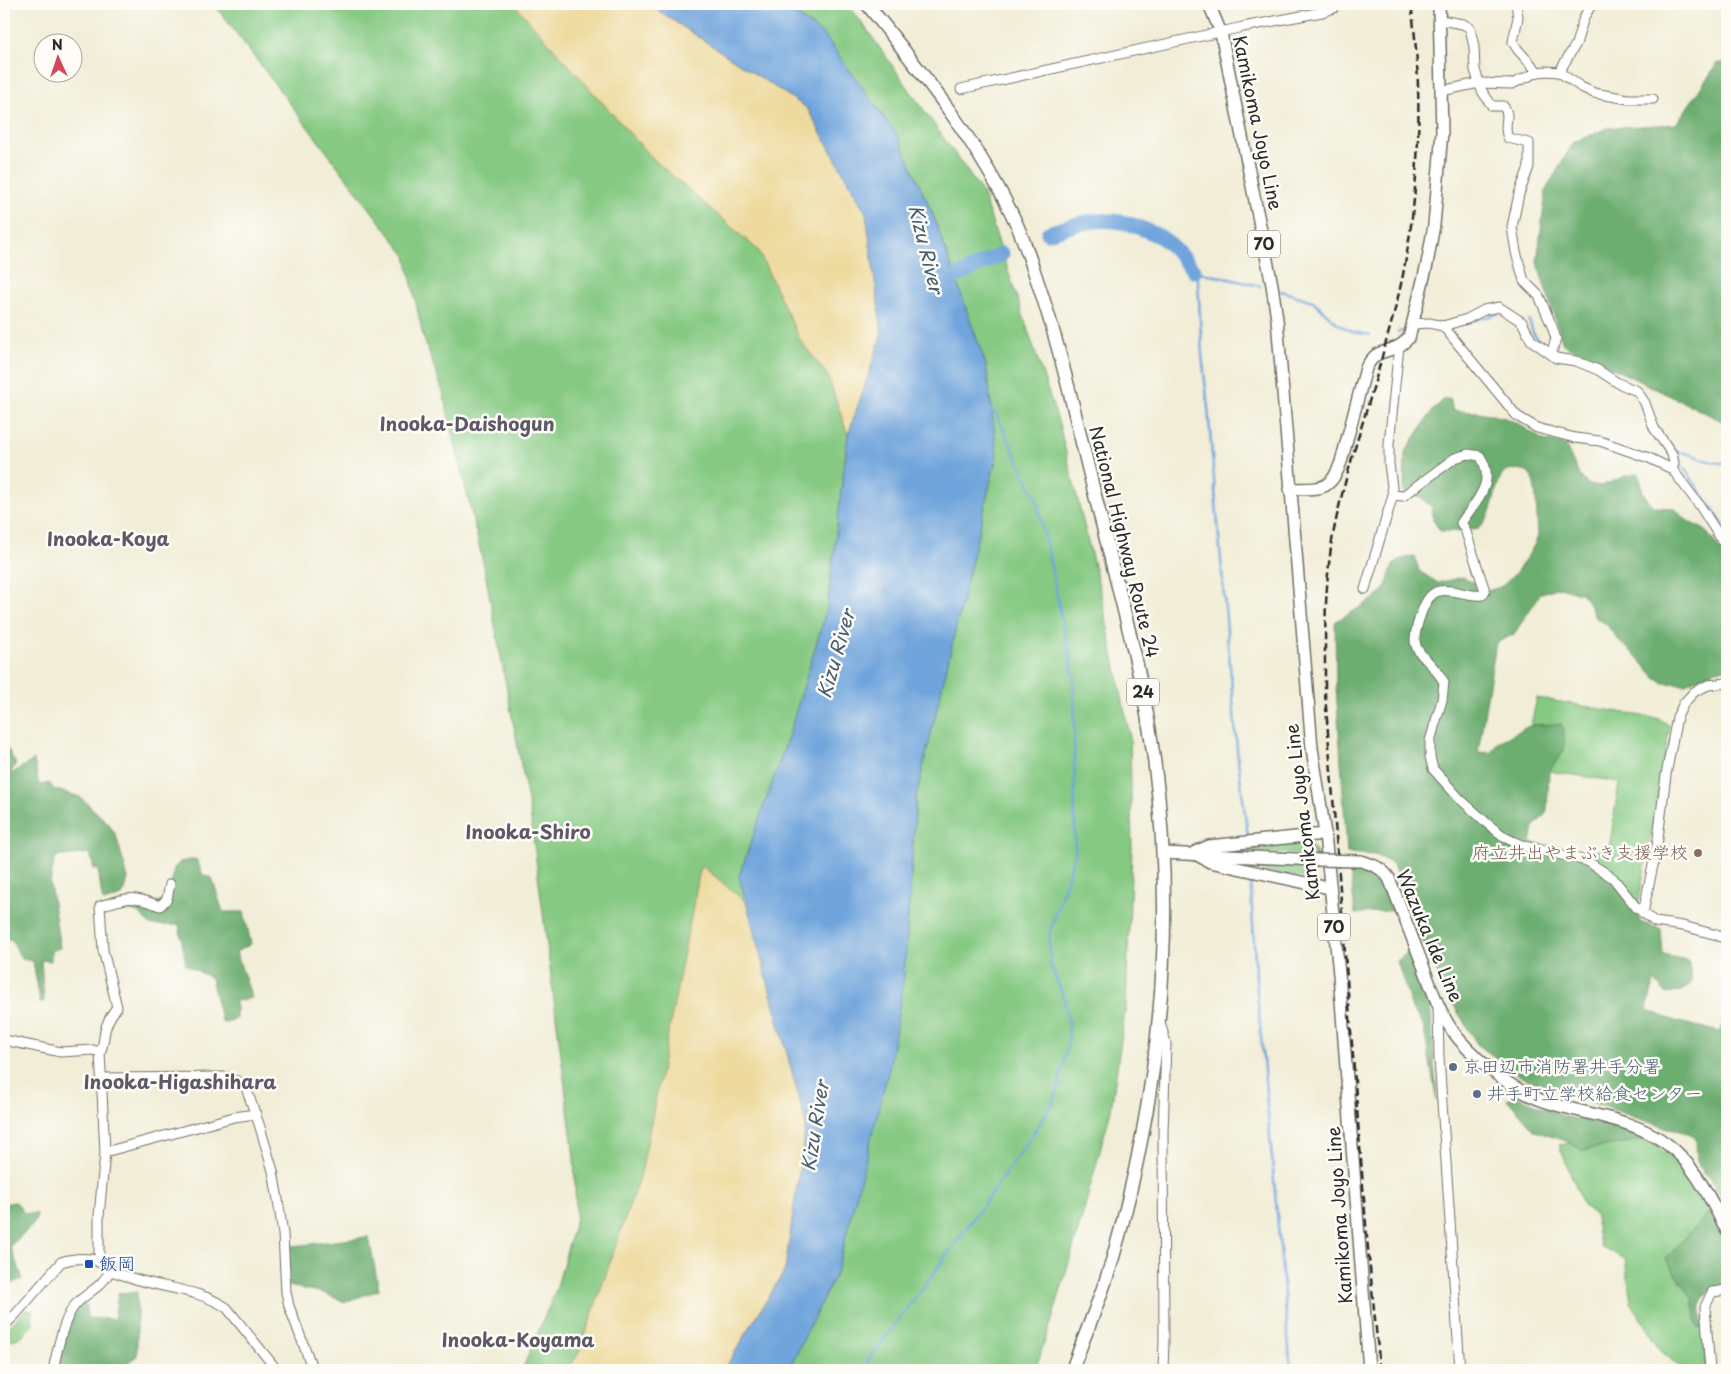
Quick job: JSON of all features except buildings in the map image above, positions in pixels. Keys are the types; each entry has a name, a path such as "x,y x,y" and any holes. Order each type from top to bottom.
{"highway":[{"name":"National Highway Route 24","path":"867,4 950,111 997,184 1019,229 1049,315 1139,672 1154,760 1163,853 1164,941 1159,1017 1152,1078 1128,1200 1111,1265 1072,1370"}],"main road":[{"name":"Kamikoma Joyo Line","path":"1210,4 1221,33 1272,285 1277,320 1312,748 1325,834 1339,984 1369,1370"},
{"path":"1290,489 1318,488 1329,485 1336,476 1342,462 1370,359 1375,355 1399,346 1409,338 1434,225 1442,132 1439,4"},
{"path":"1193,853 1209,846 1325,834"},
{"name":"Wazuka Ide Line","path":"1163,853 1361,862 1375,865 1384,871 1389,878 1438,1006 1458,1037 1476,1056 1494,1072 1519,1089 1547,1103 1618,1121 1644,1131 1667,1144 1685,1160 1727,1231"},
{"path":"1193,853 1210,862 1330,888"}],"street":[{"path":"961,89 1322,12 1334,8 1337,4"},
{"path":"1516,4 1518,17 1514,42 1518,50 1538,72"},
{"path":"1559,72 1576,44 1584,16 1592,4"},
{"path":"1440,20 1463,24 1470,28 1474,47 1475,70 1492,106 1503,106 1506,110 1508,116 1505,132 1508,138 1529,143 1529,167 1519,194 1512,227 1516,252 1524,281 1539,296 1556,338 1551,354"},
{"path":"1441,91 1480,83 1512,84 1538,72 1559,72 1580,87 1594,93 1628,99 1653,99"},
{"path":"1413,324 1443,326 1467,319 1484,310 1499,307 1522,322 1531,340 1556,358 1576,361 1598,370 1618,383 1638,391 1645,403 1654,428 1672,454 1674,463 1672,470"},
{"path":"1443,326 1517,416 1537,428 1575,438 1600,441 1649,458 1672,470 1700,506 1727,548"},
{"path":"1366,588 1393,495 1389,464 1389,444 1399,346"},
{"path":"1393,495 1403,496 1455,458 1468,454 1480,456 1486,465 1488,475 1486,486 1462,523 1485,591 1482,595 1476,596 1446,591 1434,594 1425,603 1414,635 1414,642 1418,652 1444,682 1442,700 1430,741 1430,757 1433,769 1459,798 1506,838 1524,846 1587,861 1613,878 1644,913 1655,922 1684,926 1727,940"},
{"path":"1644,913 1657,846 1666,774 1677,717 1684,703 1694,692 1708,685 1727,683"},
{"path":"99,1262 99,1225 105,1152 103,1078 100,1052 103,1048 107,1024 117,1007 103,950 100,906 133,898 146,900 160,906 167,899 170,884"},
{"path":"1438,1006 1437,1019 1460,1370"},
{"path":"1159,1017 1166,1043 1163,1132 1163,1370"},
{"path":"4,1040 61,1052 93,1050 100,1052"},
{"path":"103,1078 226,1077 239,1082 246,1088 256,1114 278,1200 283,1234 286,1292 289,1306 312,1370"},
{"path":"105,1152 234,1116 256,1114"},
{"path":"4,1326 61,1262 92,1259 110,1270 145,1283 209,1297 227,1308 277,1370"},
{"path":"52,1370 64,1323 76,1304 107,1279 110,1270"},
{"path":"1710,1370 1705,1307 1712,1292 1727,1290"}],"green space":[{"path":"214,4 514,4 652,158 758,250 800,340 828,376 848,435 827,608 788,738 739,876 747,903 701,866 642,1169 579,1353 568,1370 522,1370 557,1287 576,1217 574,1157 530,812 483,562 443,392 423,336 406,256"},
{"path":"782,4 846,4 860,20 982,192 1059,424 1101,594 1130,737 1132,849 1126,1005 1111,1110 1081,1221 1035,1370 788,1370 837,1271 904,976 916,797 997,454 986,365 933,215 899,138 825,36"},
{"path":"1727,62 1727,435 1722,421 1563,344 1537,262 1546,190 1573,143 1608,128 1676,124 1717,64"},
{"path":"1444,399 1450,399 1453,411 1479,412 1505,418 1517,423 1543,440 1562,444 1567,448 1579,475 1588,484 1601,486 1639,473 1643,492 1650,503 1655,507 1674,508 1688,521 1705,530 1727,558 1727,669 1715,670 1686,684 1664,683 1658,680 1618,640 1607,625 1595,617 1586,598 1580,593 1560,587 1541,593 1514,634 1496,643 1478,752 1491,753 1498,742 1531,725 1561,724 1564,730 1564,750 1549,771 1547,810 1534,826 1531,843 1591,851 1637,912 1640,922 1661,929 1663,955 1688,960 1691,980 1687,988 1667,994 1654,981 1647,1010 1675,1021 1720,1032 1727,1017 1727,1208 1712,1182 1699,1166 1696,1140 1691,1134 1657,1125 1523,1078 1477,1044 1447,994 1417,929 1393,864 1375,855 1347,853 1336,687 1335,622 1378,596 1388,580 1394,564 1405,558 1415,557 1419,571 1438,583 1463,577 1490,590 1502,586 1518,570 1538,536 1533,481 1531,476 1525,472 1508,470 1498,483 1491,509 1485,521 1478,528 1461,531 1440,531 1433,520 1432,507 1422,499 1404,492 1405,452 1434,409"},
{"path":"1537,698 1660,719 1670,726 1637,912 1591,851 1609,850 1619,782 1549,771 1564,750 1561,724 1531,725"},
{"path":"4,742 16,764 9,775 34,760 39,785 50,783 53,789 80,797 108,823 116,835 128,879 122,896 104,902 98,869 94,869 90,853 55,857 50,884 60,948 51,951 51,961 41,960 44,1002 40,1002 33,961 21,959 12,939 4,941"},
{"path":"1301,842 1311,846 1317,855 1216,850"},
{"path":"196,859 203,875 212,878 223,912 244,912 251,944 236,952 252,998 236,1001 236,1019 222,1023 211,978 186,965 179,925 150,925 139,913 109,906 124,901 168,902 174,868 180,862"},
{"path":"1243,862 1316,866 1317,871 1310,879 1244,867"},
{"path":"1350,869 1368,870 1378,874 1388,888 1395,910 1355,914"},
{"path":"1411,950 1430,1003 1437,1101 1423,1025 1412,1009 1397,961"},
{"path":"1514,1095 1563,1116 1615,1127 1647,1139 1582,1150 1571,1143 1535,1131 1507,1099"},
{"path":"1647,1139 1677,1161 1710,1211 1666,1259 1693,1299 1698,1326 1704,1328 1707,1370 1683,1370 1659,1349 1631,1302 1625,1259 1600,1246 1595,1215 1584,1207 1559,1145 1571,1143 1582,1150"},
{"path":"17,1203 24,1213 38,1214 33,1225 10,1246 23,1279 4,1286 4,1204"},
{"path":"1710,1211 1727,1245 1727,1287 1713,1289 1706,1293 1703,1298 1701,1308 1704,1328 1698,1327 1693,1299 1666,1259"},
{"path":"369,1237 379,1290 345,1302 323,1293 289,1286 286,1243 294,1246"},
{"path":"137,1292 137,1356 125,1364 121,1370 56,1370 72,1316 78,1307 86,1300 87,1318 114,1319 118,1293"},
{"path":"25,1310 32,1311 33,1324 17,1339 4,1339 9,1327"}],"sand":[{"path":"514,4 648,4 807,108 866,213 882,334 848,435 828,376 800,340 758,250 652,158"},
{"path":"701,865 747,903 806,1124 785,1270 724,1370 568,1370 579,1353 642,1169"}],"water":[{"name":"Kizu River","path":"648,4 782,4 825,36 899,138 933,215 986,365 997,454 916,797 904,976 890,1065 837,1271 788,1370 724,1370 785,1270 806,1124 739,876 788,738 827,608 848,435 882,334 866,213 807,108"}],"waterway":[{"path":"1048,233 1086,222 1110,221 1135,225 1163,239 1177,251 1194,271"},
{"name":"Kizu River","path":"937,286 1002,254"},
{"path":"1194,271 1198,280 1202,354 1238,760 1248,837"},
{"path":"1194,271 1260,286"},
{"path":"1281,291 1313,301 1338,324 1353,332 1370,335"},
{"path":"1466,323 1498,314"},
{"path":"1529,320 1538,341"},
{"path":"1398,332 1402,331"},
{"path":"861,1370 1019,1155 1052,1105 1058,1088 1068,1043 1069,1024 1064,998 1051,967 1049,941 1050,931 1075,854 1074,677 1037,500 995,412 989,410"},
{"path":"1670,444 1678,454 1681,464 1727,530"},
{"path":"1676,452 1683,452 1708,461 1727,462"},
{"path":"1250,875 1257,992 1291,1370"}],"railway":[{"path":"1380,1370 1367,1238 1325,694 1325,634 1330,555 1338,511 1396,306 1410,232 1417,167 1418,134 1417,68 1411,4"}],"place":[{"name":"府立井出やまぶき支援学校","path":"1698,853"},
{"name":"京田辺市消防署井手分署","path":"1453,1067"},
{"name":"井手町立学校給食センター","path":"1477,1094"},
{"name":"飯岡","path":"89,1264"}],"district":[{"name":"Inooka-Daishogun","path":"467,424"},
{"name":"Inooka-Koya","path":"108,539"},
{"name":"Inooka-Shiro","path":"528,832"},
{"name":"Inooka-Higashihara","path":"180,1082"},
{"name":"Inooka-Koyama","path":"518,1340"}]}
